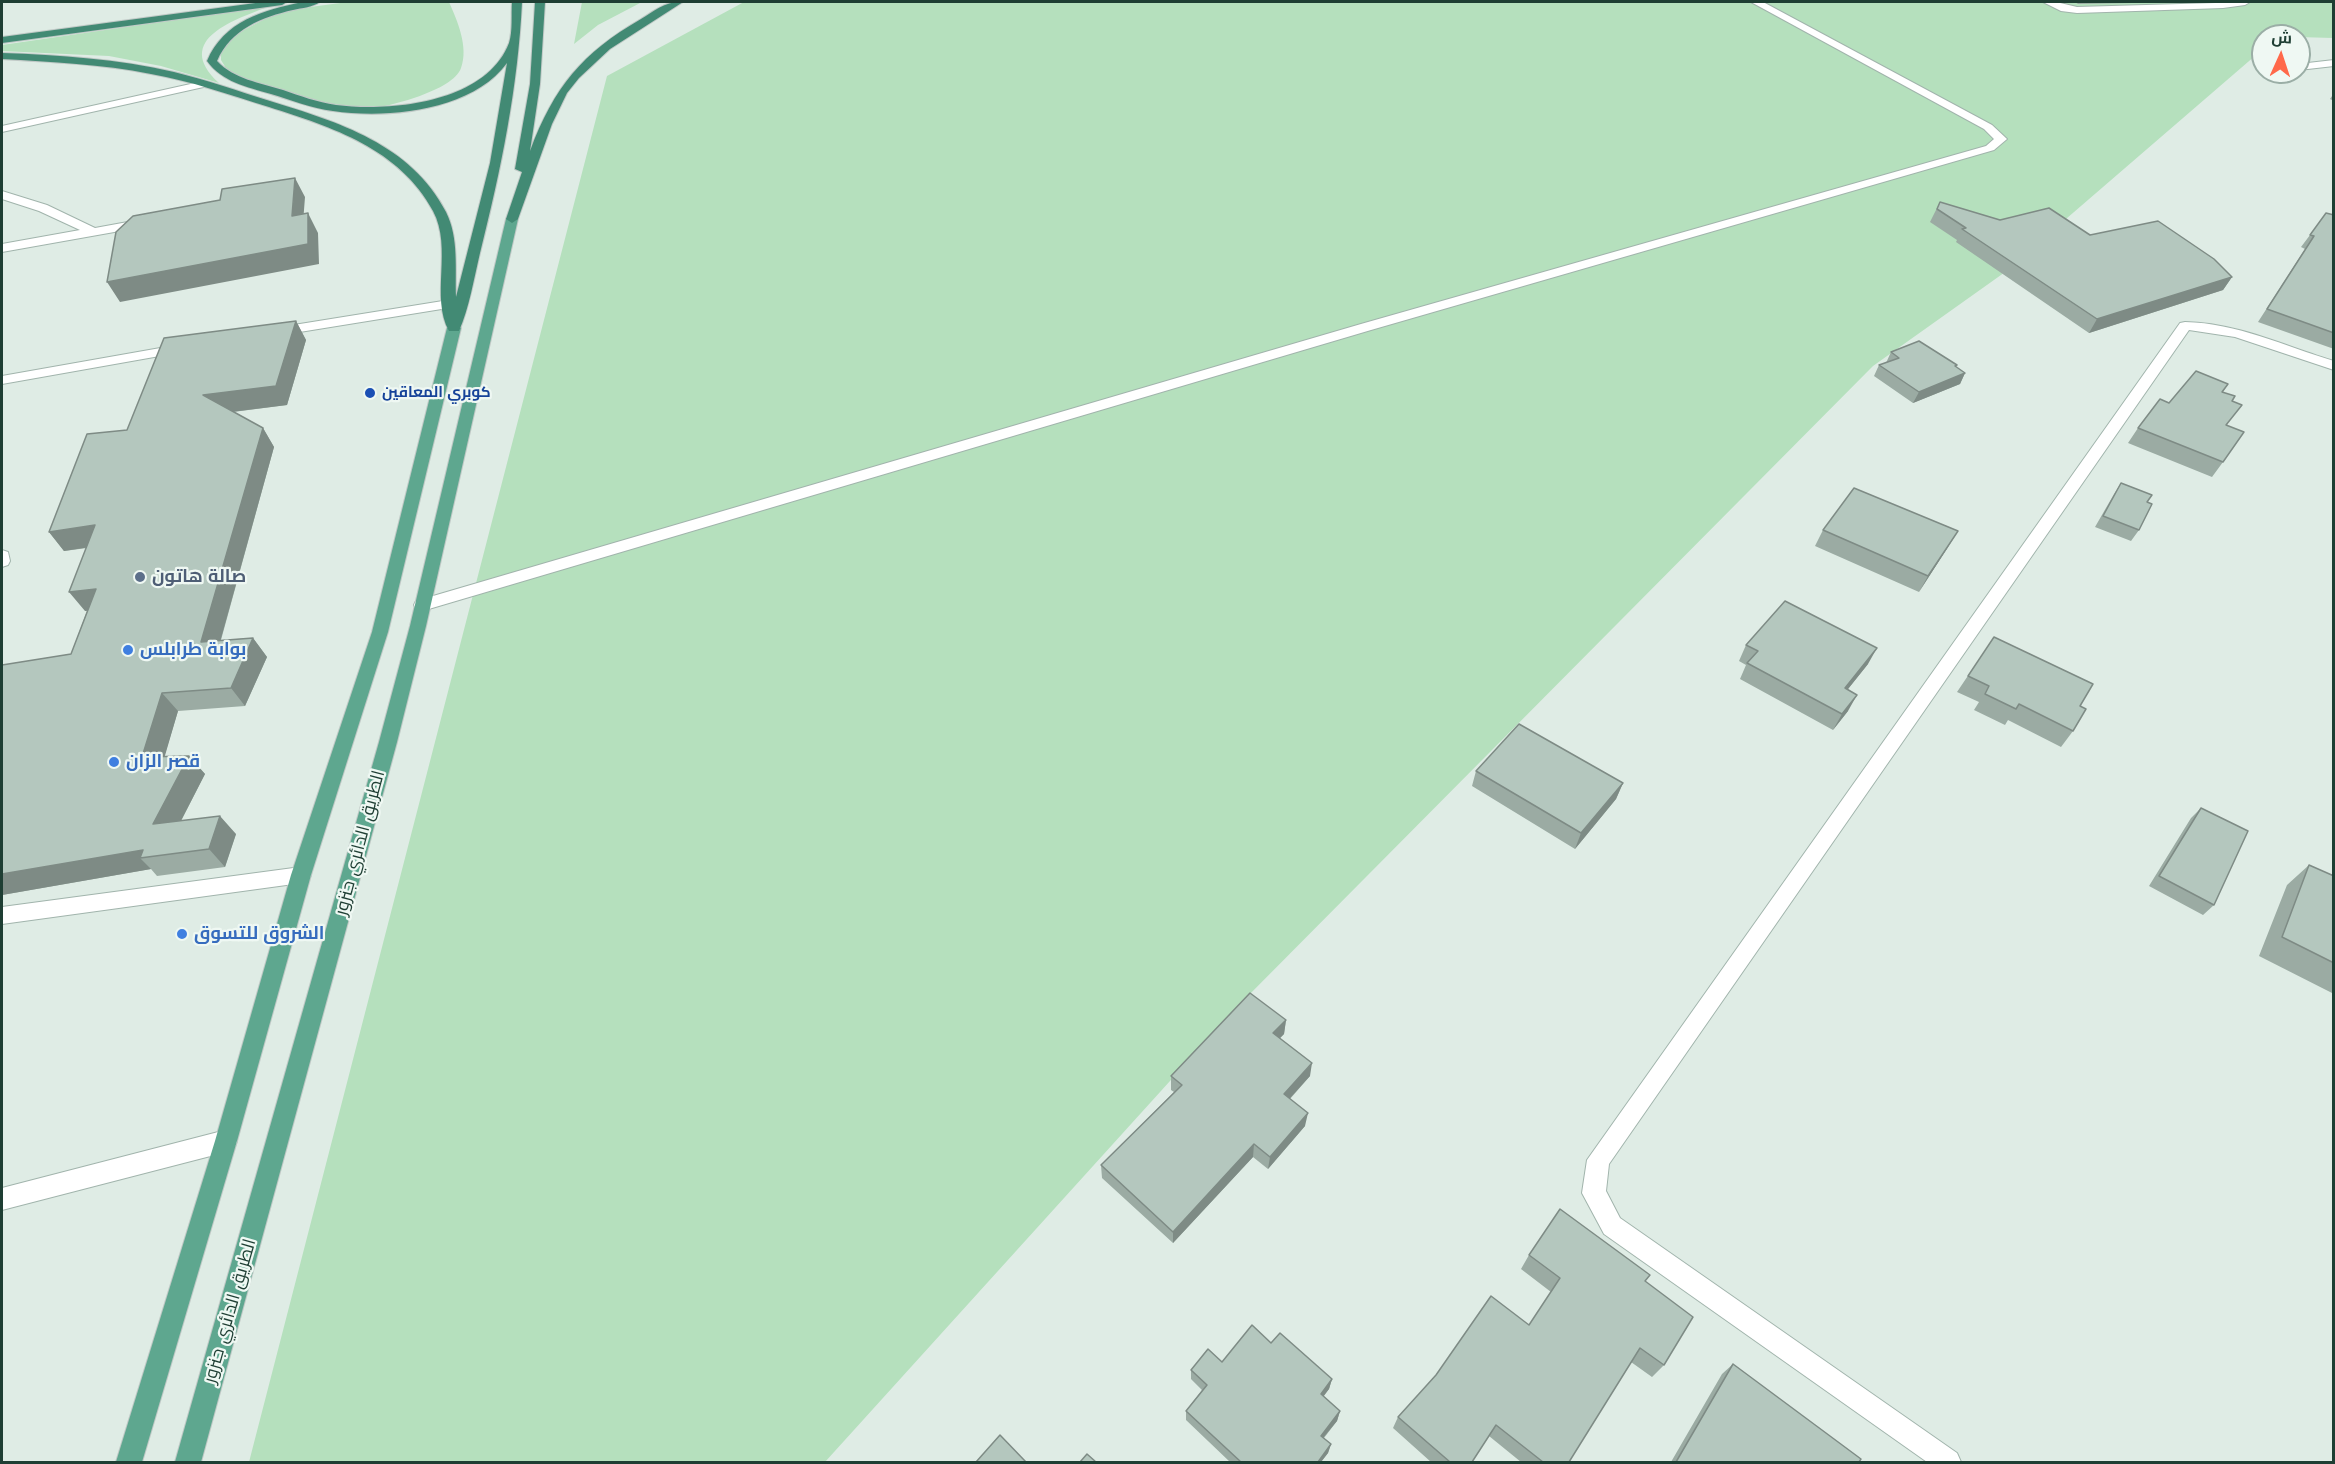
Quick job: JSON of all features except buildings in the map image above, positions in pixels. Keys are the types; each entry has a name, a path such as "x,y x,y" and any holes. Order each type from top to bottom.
{"highway":[{"path":"2,40 288,2"},
{"path":"315,2 273,13 244,25 225,37 215,49 212,61 218,69 232,78 303,100 335,108 399,108 433,102 486,80 501,66 516,39"},
{"path":"454,328 501,135 516,39 517,2"},
{"path":"512,219 535,84 540,2"},
{"path":"512,219 552,109 572,80 606,47 648,18 678,2"},
{"path":"2,56 109,63 173,75 322,121 361,137 401,161 427,188 442,214 450,256 449,304 454,328"}],"main road":[{"name":"الطريق الدائري جنزور","path":"188,1462 388,742 512,219"},
{"path":"129,1462 226,1141 301,875 380,632 454,328"}],"street":[{"path":"422,605 1366,327 1990,148 2001,139 1988,126 1756,2"},
{"path":"2048,2 2065,9 2078,10 2246,2"},
{"path":"2311,66 2334,63"},
{"path":"2,129 204,84"},
{"path":"2,195 43,208 96,232"},
{"path":"2,248 96,232 160,218"},
{"path":"264,334 449,304"},
{"path":"1948,1462 1612,1226 1594,1193 1598,1160 2185,326 2201,325 2224,331 2334,366"},
{"path":"2,380 195,346"},
{"path":"2,555 2,561"},
{"path":"2,916 301,875"},
{"path":"2,1199 226,1141"}],"green space":[{"path":"348,2 449,2 458,25 464,51 461,68 456,76 434,90 404,101 367,110 338,109 232,78 221,60 221,42 280,11"},
{"path":"582,2 642,2 598,25 574,44"},
{"path":"744,2 2333,2 2333,38 2311,37 2311,24 2251,24 2251,59 2001,275 1873,366 1237,1007 825,1462 249,1462 607,76"},
{"path":"270,6 227,24 205,43 202,54 206,68 219,83 161,66 109,56 2,51 2,45"}],"place":[{"name":"كوبري المعاقين","path":"370,393"},
{"name":"صالة هاتون","path":"140,577"},
{"name":"بوابة طرابلس","path":"128,650"},
{"name":"قصر الزان","path":"114,762"},
{"name":"الشروق للتسوق","path":"182,934"}]}
